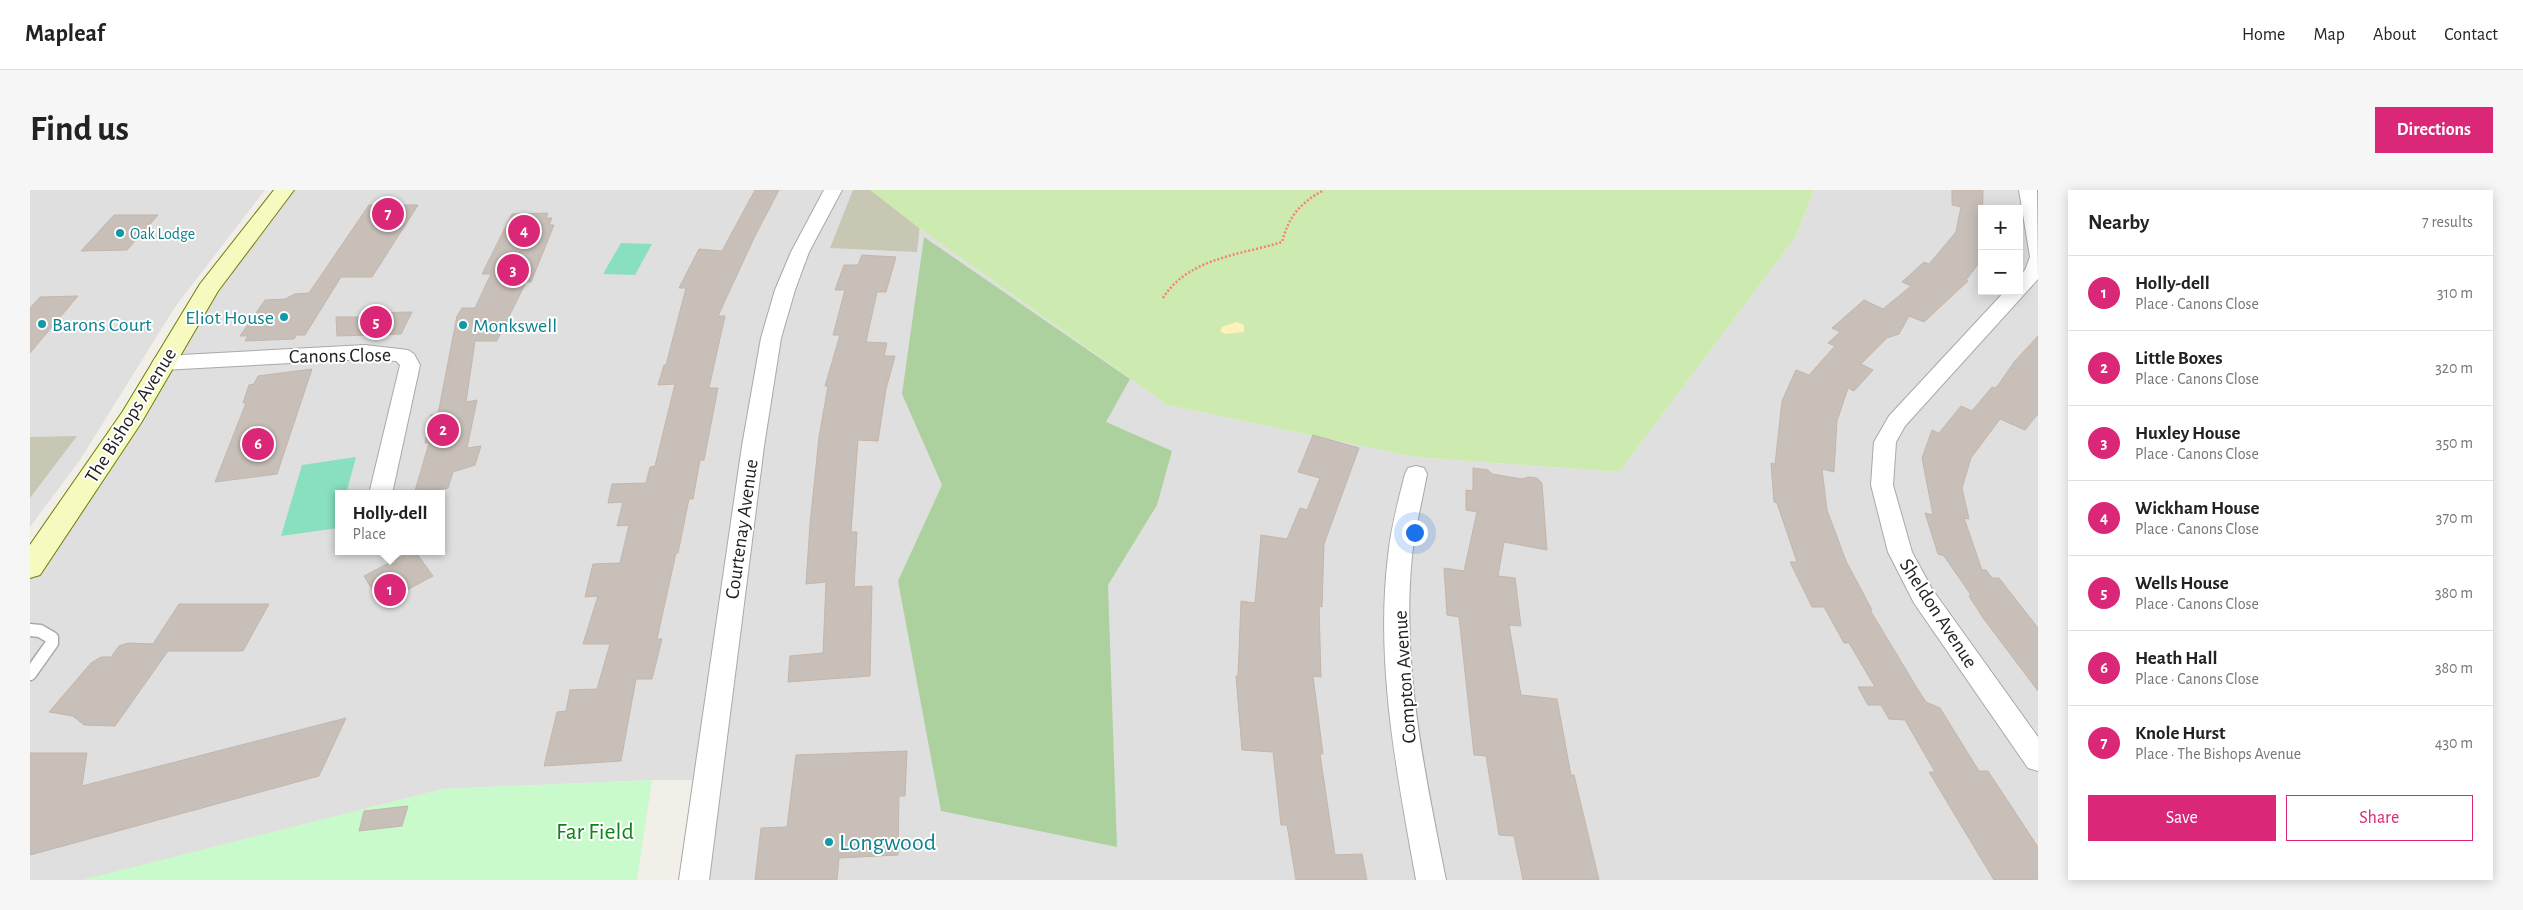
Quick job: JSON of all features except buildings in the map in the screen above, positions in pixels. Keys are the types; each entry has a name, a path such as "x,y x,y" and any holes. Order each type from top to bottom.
{"street":[{"name":"The Bishops Avenue","path":"30,567 132,417 162,363 208,289 284,190"},
{"name":"Courtenay Avenue","path":"694,880 753,446 771,338 800,252 833,190"},
{"path":"2023,284 2034,272 2038,257 2028,190"},
{"name":"Sheldon Avenue","path":"2012,295 1897,421 1885,442 1882,485 1900,552 1923,596 2038,759"},
{"name":"Canons Close","path":"162,363 364,352 401,355 410,365 381,490"},
{"name":"Compton Avenue","path":"1416,474 1400,557 1397,623 1403,705 1419,815 1431,880"}],"lane":[{"path":"30,630 48,634 52,638 52,643 30,674"}],"path":[{"path":"1163,298 1170,285 1180,275 1213,260 1282,242 1289,216 1302,203 1324,190"}],"shaded area":[{"path":"30,190 265,190 175,307 80,460 30,527"},
{"path":"284,190 870,190 919,228 1167,405 1414,457 1619,472 1795,238 1814,190 2038,190 2038,880 696,880 707,780 652,780 443,789 85,880 30,880 30,558"},
{"path":"853,190 874,190 920,224 917,252 830,248"},
{"path":"77,436 30,498 30,437"}],"green space":[{"path":"870,190 1814,190 1795,238 1619,472 1414,457 1167,405 919,228"},
{"path":"924,237 1130,379 1106,422 1172,451 1157,505 1108,585 1117,847 941,811 898,581 942,485 902,394"},
{"path":"621,243 652,244 635,275 603,274"},
{"path":"356,457 347,490 335,490 335,528 281,536 302,465"},
{"name":"Far Field","path":"652,780 637,880 82,880 443,789"}],"sand":[{"path":"1237,322 1244,325 1244,332 1225,334 1220,331 1222,327"}],"place":[{"name":"Knole Hurst","path":"388,214"},
{"name":"Wickham House","path":"524,231"},
{"name":"Oak Lodge","path":"120,233"},
{"name":"Huxley House","path":"513,270"},
{"name":"Eliot House","path":"284,317"},
{"name":"Wells House","path":"376,322"},
{"name":"Barons Court","path":"42,324"},
{"name":"Monkswell","path":"463,325"},
{"name":"Little Boxes","path":"443,430"},
{"name":"Heath Hall","path":"258,444"},
{"name":"Holly-dell","path":"390,590"},
{"name":"Longwood","path":"829,842"}]}
